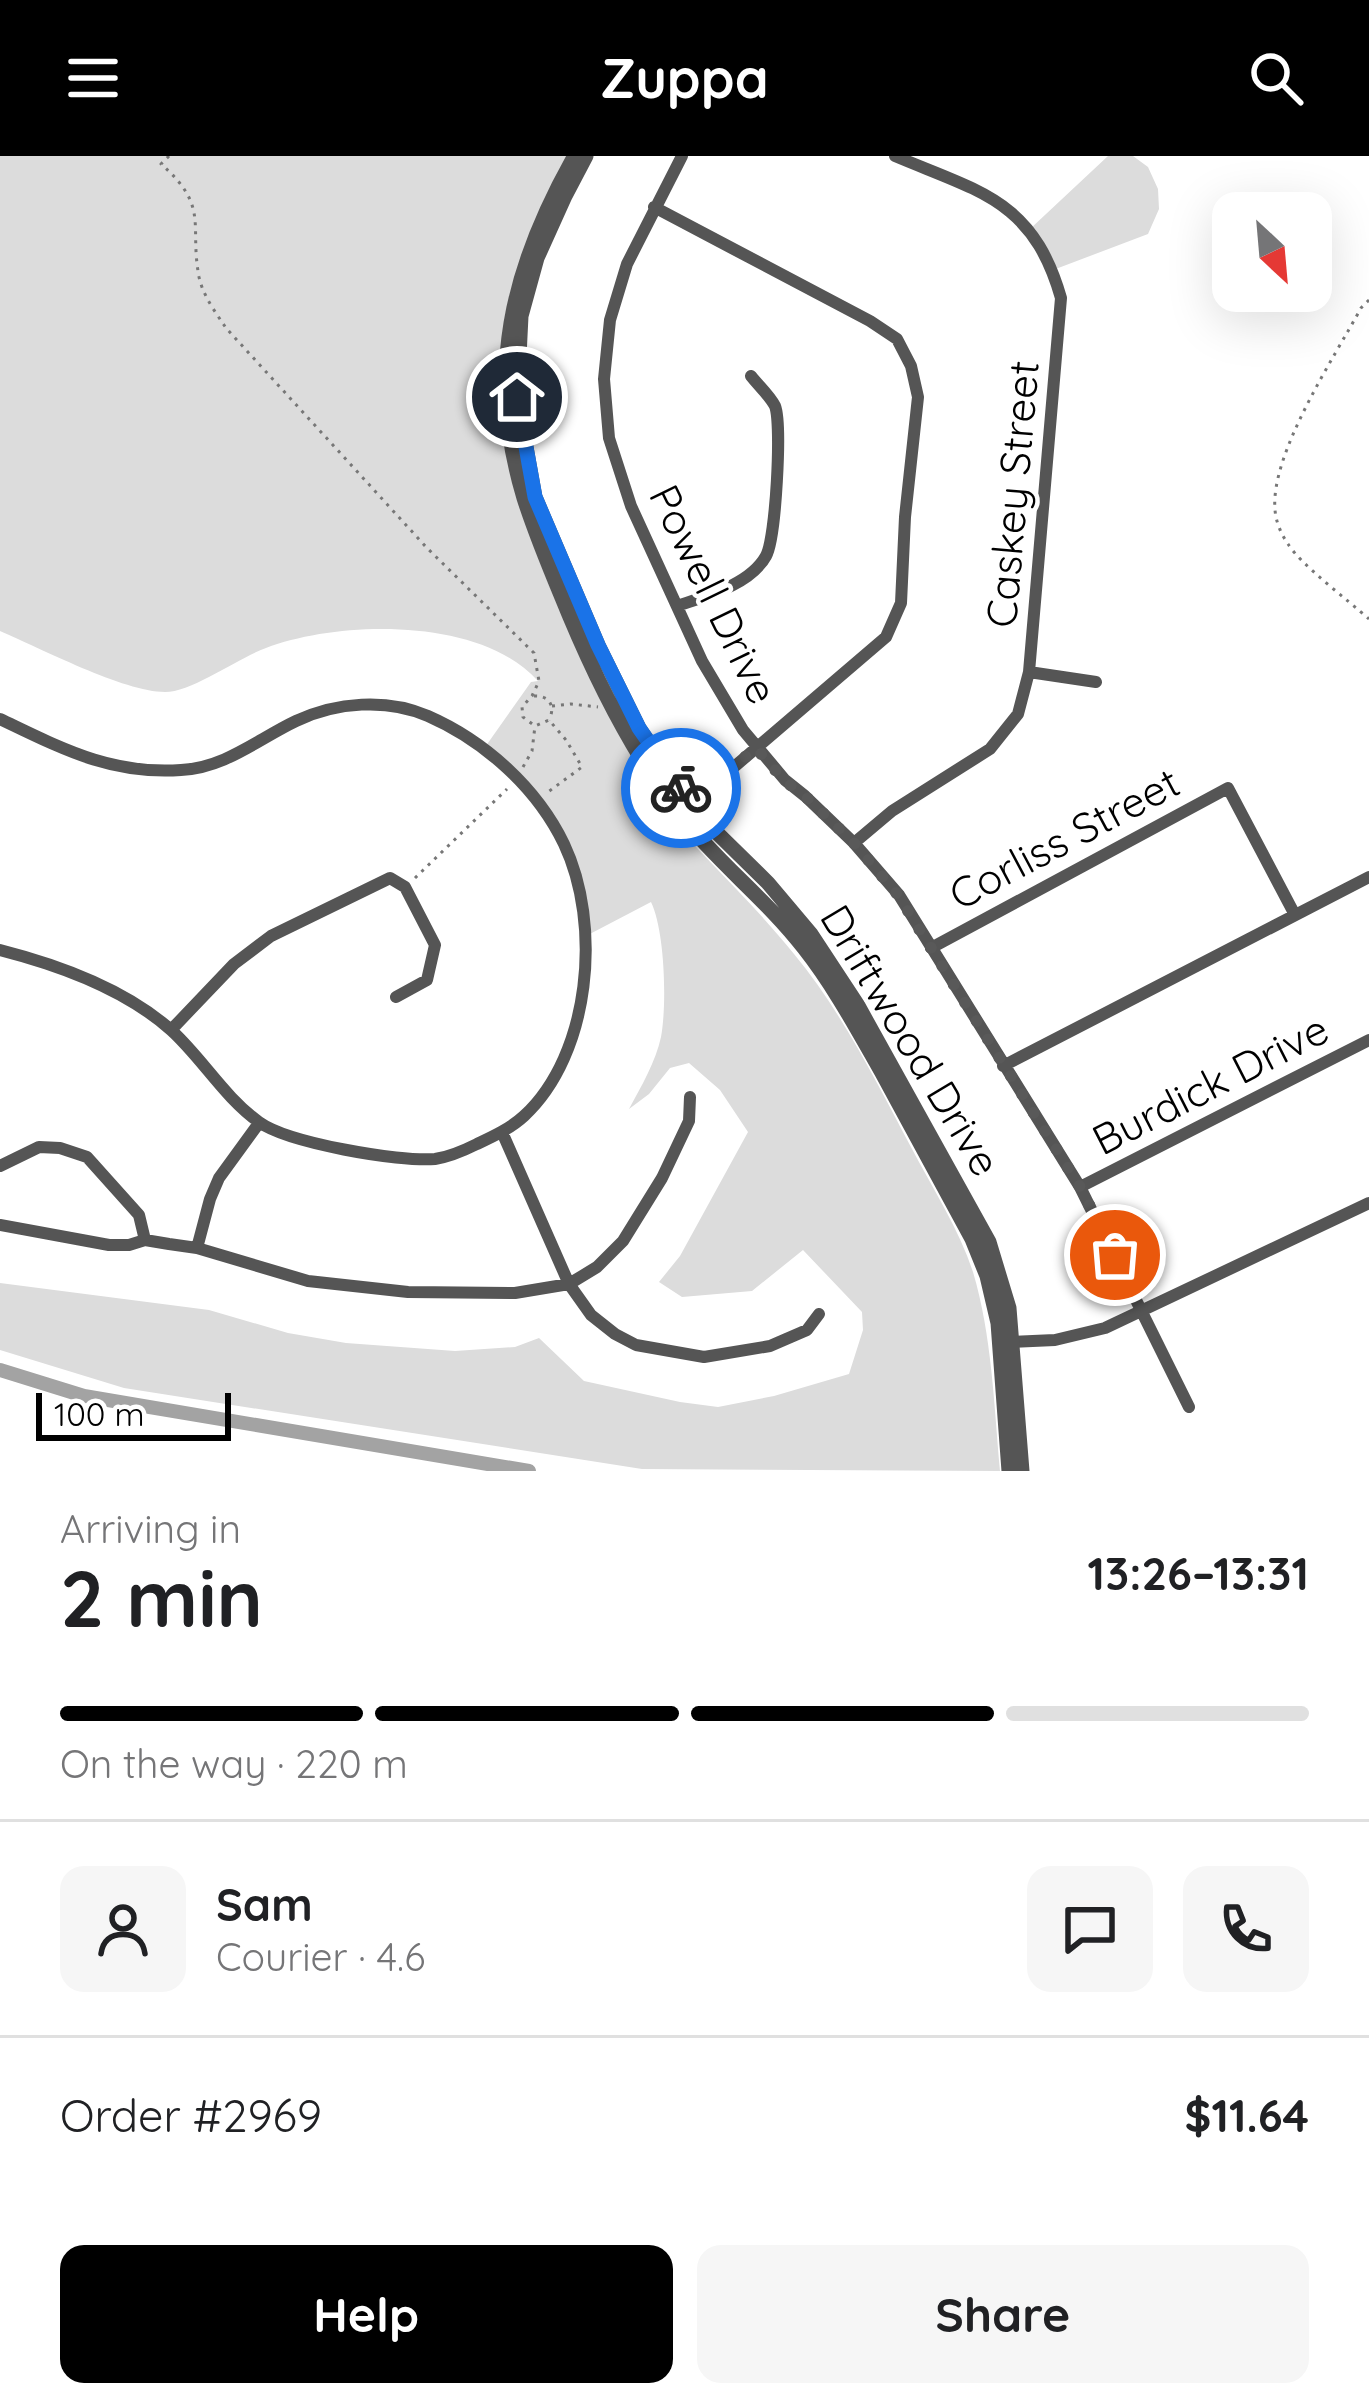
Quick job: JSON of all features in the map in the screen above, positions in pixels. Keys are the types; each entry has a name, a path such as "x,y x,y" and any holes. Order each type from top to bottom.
{"street":[{"name":"Driftwood Drive","path":"574,156 521,273 509,336 510,442 524,498 579,637 650,774 768,883 811,934 857,1004 989,1242 1009,1308 1009,1471"},
{"name":"Driftwood Drive","path":"586,156 565,196 520,316 517,397 535,497 598,645 686,808"},
{"name":"Powell Drive","path":"682,156 627,264 610,320 604,379 609,438 631,506 702,661 756,748 854,843 898,895 1080,1187 1189,1407"},
{"name":"Caskey Street","path":"854,843 892,811 990,749 1018,714 1029,672 1061,298 1053,270 1030,229 1006,208 994,198 895,156"},
{"path":"654,207 897,339 911,366 918,397 901,603 886,637 686,808"},
{"path":"677,605 717,592 748,574 766,555 773,527 778,454 776,407 751,376"},
{"path":"1029,672 1096,682"},
{"path":"0,719 103,765 179,771 227,760 299,719 349,704 425,714 463,735 518,778 565,845 584,910 586,970 570,1041 554,1078 526,1115 465,1150 435,1159 360,1153 290,1137 260,1123 171,1030 126,998 0,950"},
{"name":"Corliss Street","path":"931,948 1228,788 1295,915"},
{"path":"171,1030 234,964 271,936 390,878 405,887 435,945 427,980 396,997"},
{"path":"1003,1066 1369,878"},
{"name":"Burdick Drive","path":"1080,1187 1369,1040"},
{"path":"0,1225 109,1245 145,1240 197,1248 308,1281 408,1292 514,1293 568,1284 597,1267 623,1241 662,1178 689,1121 690,1097"},
{"path":"197,1248 219,1178 260,1123"},
{"path":"502,1132 568,1284 591,1315 615,1334 636,1345 704,1357 770,1346 807,1330 819,1314"},
{"path":"0,1166 39,1147 87,1156 139,1216 145,1240"},
{"path":"1006,1342 1055,1340 1105,1328 1369,1203"},
{"name":"Driftwood Drive","path":"1006,1342 1022,1471"}],"path":[{"path":"170,156 160,164 179,180 195,210 199,280 211,306 428,548 534,653 538,681 522,712 526,722 536,726 549,720"},
{"path":"1369,300 1297,427 1281,470 1274,508 1291,550 1369,619"},
{"path":"532,696 547,698 552,706 549,720"},
{"path":"552,706 615,710"},
{"path":"536,801 582,767 549,720"},
{"path":"405,887 518,778 532,751 536,726"}],"shaded area":[{"path":"0,156 568,156 522,254 505,317 501,356 504,434 521,509 573,641 653,799 760,914 828,1000 953,1225 973,1272 984,1321 1000,1471 642,1469 124,1388 0,1350 0,1283 209,1310 288,1333 346,1343 455,1351 515,1347 539,1338 584,1381 718,1407 849,1374 863,1330 862,1312 803,1250 752,1291 682,1297 659,1282 680,1256 748,1132 720,1090 689,1063 670,1068 629,1109 661,1037 664,968 656,915 651,902 586,936 564,845 536,801 483,750 531,682 538,681 513,660 446,635 370,629 332,632 266,648 188,687 165,692 105,677 0,631"},
{"path":"1108,156 1133,156 1148,167 1158,189 1159,209 1148,234 1053,270 1030,229"}],"waterway":[{"path":"0,1370 84,1396 529,1471"}],"way so far":[{"path":"681,788 692,801 756,748 854,843 898,895 1080,1187 1115,1255"}],"route":[{"path":"517,397 535,497 639,728 681,788"}]}
